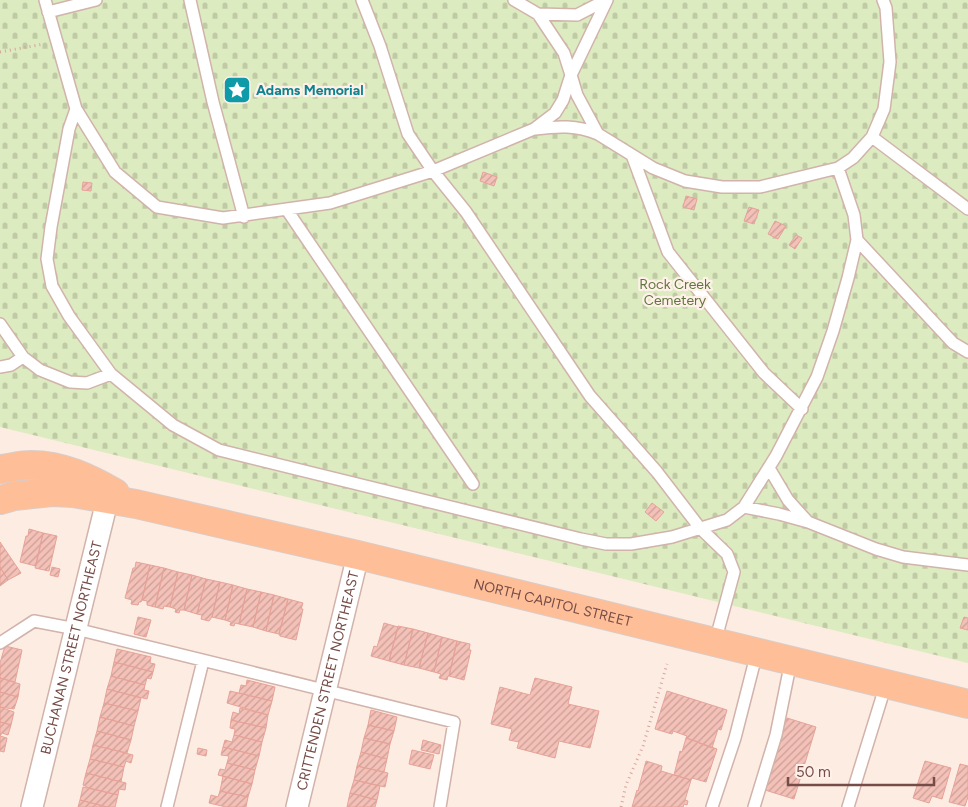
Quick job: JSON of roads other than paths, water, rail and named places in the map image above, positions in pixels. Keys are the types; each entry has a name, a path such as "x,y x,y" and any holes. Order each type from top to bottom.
{"main road":[{"name":"NORTH CAPITOL STREET","path":"0,469 32,465 64,469 90,478 109,495 136,504 358,555 968,704"},
{"path":"0,500 14,496 52,492 109,495"}],"street":[{"name":"BUCHANAN STREET NORTHEAST","path":"32,807 109,495"},
{"name":"CRITTENDEN STREET NORTHEAST","path":"297,807 358,555"}],"lane":[{"path":"45,0 76,109 115,172 157,207 223,218 244,217 330,203 433,171 534,129 555,113 563,100 571,75 606,0"},
{"path":"48,12 96,0"},
{"path":"190,0 213,102 244,217"},
{"path":"362,0 380,46 408,134 433,171 466,212 590,396 657,472 700,528 727,554 734,572 715,642"},
{"path":"514,0 538,14 564,53 577,95 598,134"},
{"path":"538,14 577,15 606,0"},
{"path":"534,129 559,126 584,128 598,134 653,168 685,181 722,187 760,188 838,168 853,158 872,137 884,109 890,62 886,8 883,0"},
{"path":"76,109 69,129 47,259 52,286 69,316 111,374 145,404 173,425 219,450 606,544 631,544 672,537 727,520 744,508 769,468 802,409 817,377 833,331 857,240 854,215 838,168"},
{"path":"872,137 968,208"},
{"path":"632,155 668,252 764,373 802,409"},
{"path":"287,210 473,484"},
{"path":"857,240 947,337 968,352"},
{"path":"0,324 23,357 40,370 70,382 87,383 111,374"},
{"path":"0,368 11,365 23,357"},
{"path":"769,468 788,500 808,522"},
{"path":"744,508 779,514 808,522 876,549 903,557 968,565"},
{"path":"0,643 34,622 76,630 454,722 440,807"},
{"path":"712,807 734,738 757,652"},
{"path":"167,807 203,661"},
{"path":"754,807 776,735 791,661"},
{"path":"848,807 886,684"}],"place":[{"name":"Adams Memorial","path":"237,90"}],"park label":[{"name":"Rock Creek Cemetery","path":"675,292"}]}
